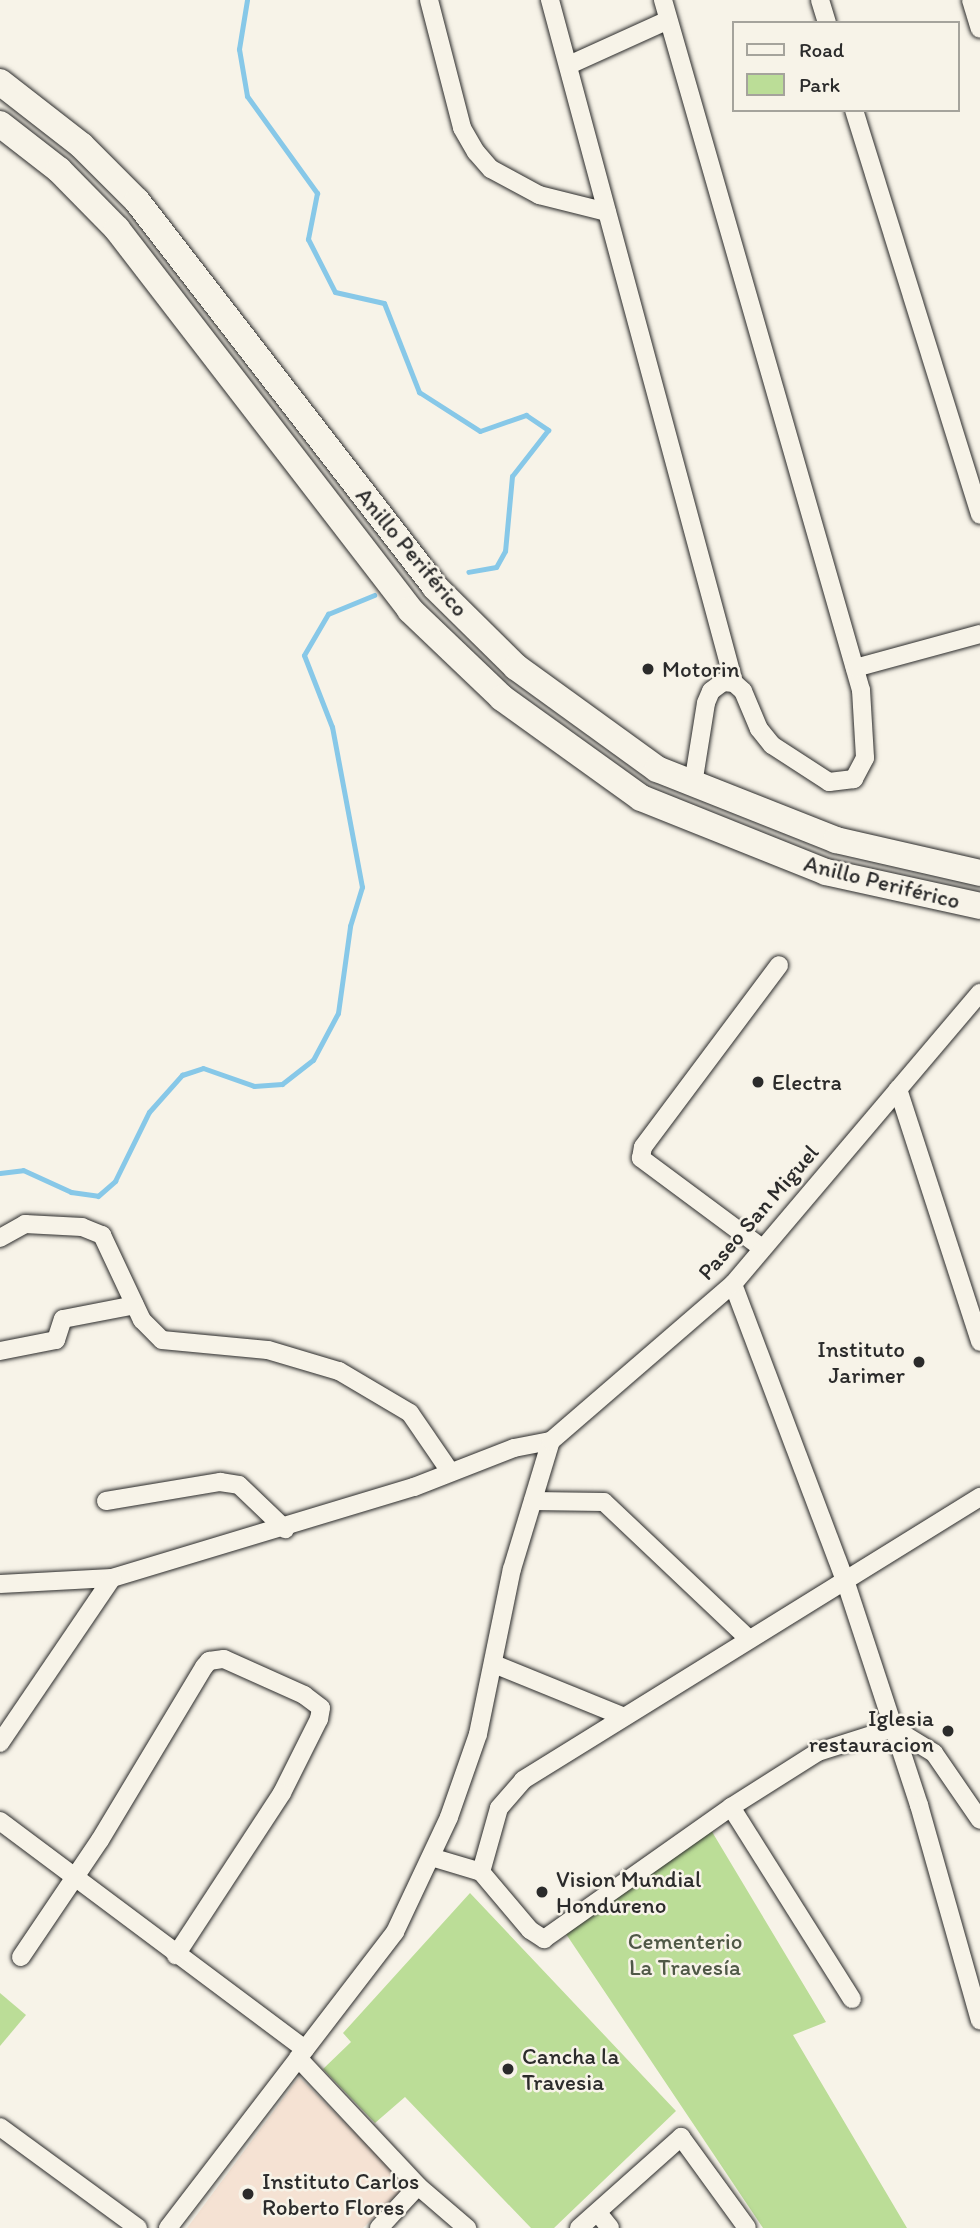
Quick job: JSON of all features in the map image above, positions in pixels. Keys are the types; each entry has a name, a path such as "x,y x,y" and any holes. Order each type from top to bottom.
{"highway":[{"name":"Anillo Periférico","path":"0,82 81,145 137,201 435,587 516,667 657,769 836,840 980,873"},
{"name":"Anillo Periférico","path":"0,124 59,170 117,229 410,610 502,698 641,798 826,872 980,906"}],"street":[{"path":"429,0 462,128 476,152 491,169 538,195 607,212"},
{"path":"550,0 734,683 772,745 829,782 843,784 862,770 865,758 861,690 663,0"},
{"path":"820,0 826,21"},
{"path":"971,0 980,29"},
{"path":"569,65 668,20"},
{"path":"855,112 980,515"},
{"path":"855,668 980,634"},
{"path":"692,784 711,691 723,682 734,683"},
{"path":"762,1248 641,1158 643,1147 779,965"},
{"name":"Paseo San Miguel","path":"551,1441 594,1399 733,1284 979,998"},
{"path":"898,1089 980,1342"},
{"path":"0,1238 26,1224 82,1227 102,1235 142,1320 162,1340 268,1350 339,1371 410,1413 449,1470"},
{"path":"733,1284 846,1583 893,1728 980,2021"},
{"path":"0,1351 56,1340 63,1319 135,1305"},
{"path":"0,1584 112,1578 285,1529 414,1487 449,1470 514,1448 551,1441 512,1569 478,1734 431,1857 395,1932 168,2228"},
{"path":"106,1502 220,1482 239,1485 285,1529"},
{"path":"481,1872 499,1808 511,1791 622,1716 747,1637 846,1583 980,1497"},
{"path":"533,1501 604,1502 747,1637"},
{"path":"0,1743 112,1578"},
{"path":"21,1957 76,1878 209,1661 225,1659 317,1703 319,1719 282,1793 176,1955"},
{"path":"494,1664 622,1716"},
{"path":"431,1857 481,1872 530,1930 544,1939 731,1807 818,1752 893,1728 934,1753 980,1820"},
{"path":"731,1807 852,1999"},
{"path":"0,1821 302,2054 418,2186 467,2228"},
{"path":"0,2127 138,2228"},
{"path":"579,2228 681,2137 747,2228"},
{"path":"379,2228 418,2186"},
{"path":"597,2213 610,2228"}],"shaded area":[{"path":"299,2077 407,2185 363,2228 187,2228"}],"green space":[{"name":"Cementerio La Travesía","path":"708,1825 826,2022 793,2035 907,2228 763,2228 562,1928"},
{"name":"Cancha la Travesia","path":"470,1893 676,2111 554,2228 531,2228 405,2097 375,2123 323,2069 351,2042 343,2033"},
{"path":"0,1993 26,2015 0,2046"}],"waterway":[{"path":"247,0 239,49 247,96 317,193 308,239 335,292 384,303 419,392 480,431 526,415 548,430 512,476 505,551 496,567 468,572"},
{"path":"0,1173 23,1170 71,1192 98,1196 115,1181 149,1112 182,1075 203,1068 254,1086 282,1084 313,1060 338,1013 350,926 362,887 332,727 304,655 328,614 374,595"}],"place":[{"name":"Motorin","path":"648,669"},
{"name":"Electra","path":"758,1082"},
{"name":"Instituto Jarimer","path":"919,1362"},
{"name":"Iglesia restauracion","path":"948,1731"},
{"name":"Vision Mundial Hondureno","path":"542,1892"},
{"name":"Cancha la Travesia","path":"508,2069"},
{"name":"Instituto Carlos Roberto Flores","path":"248,2194"}]}
